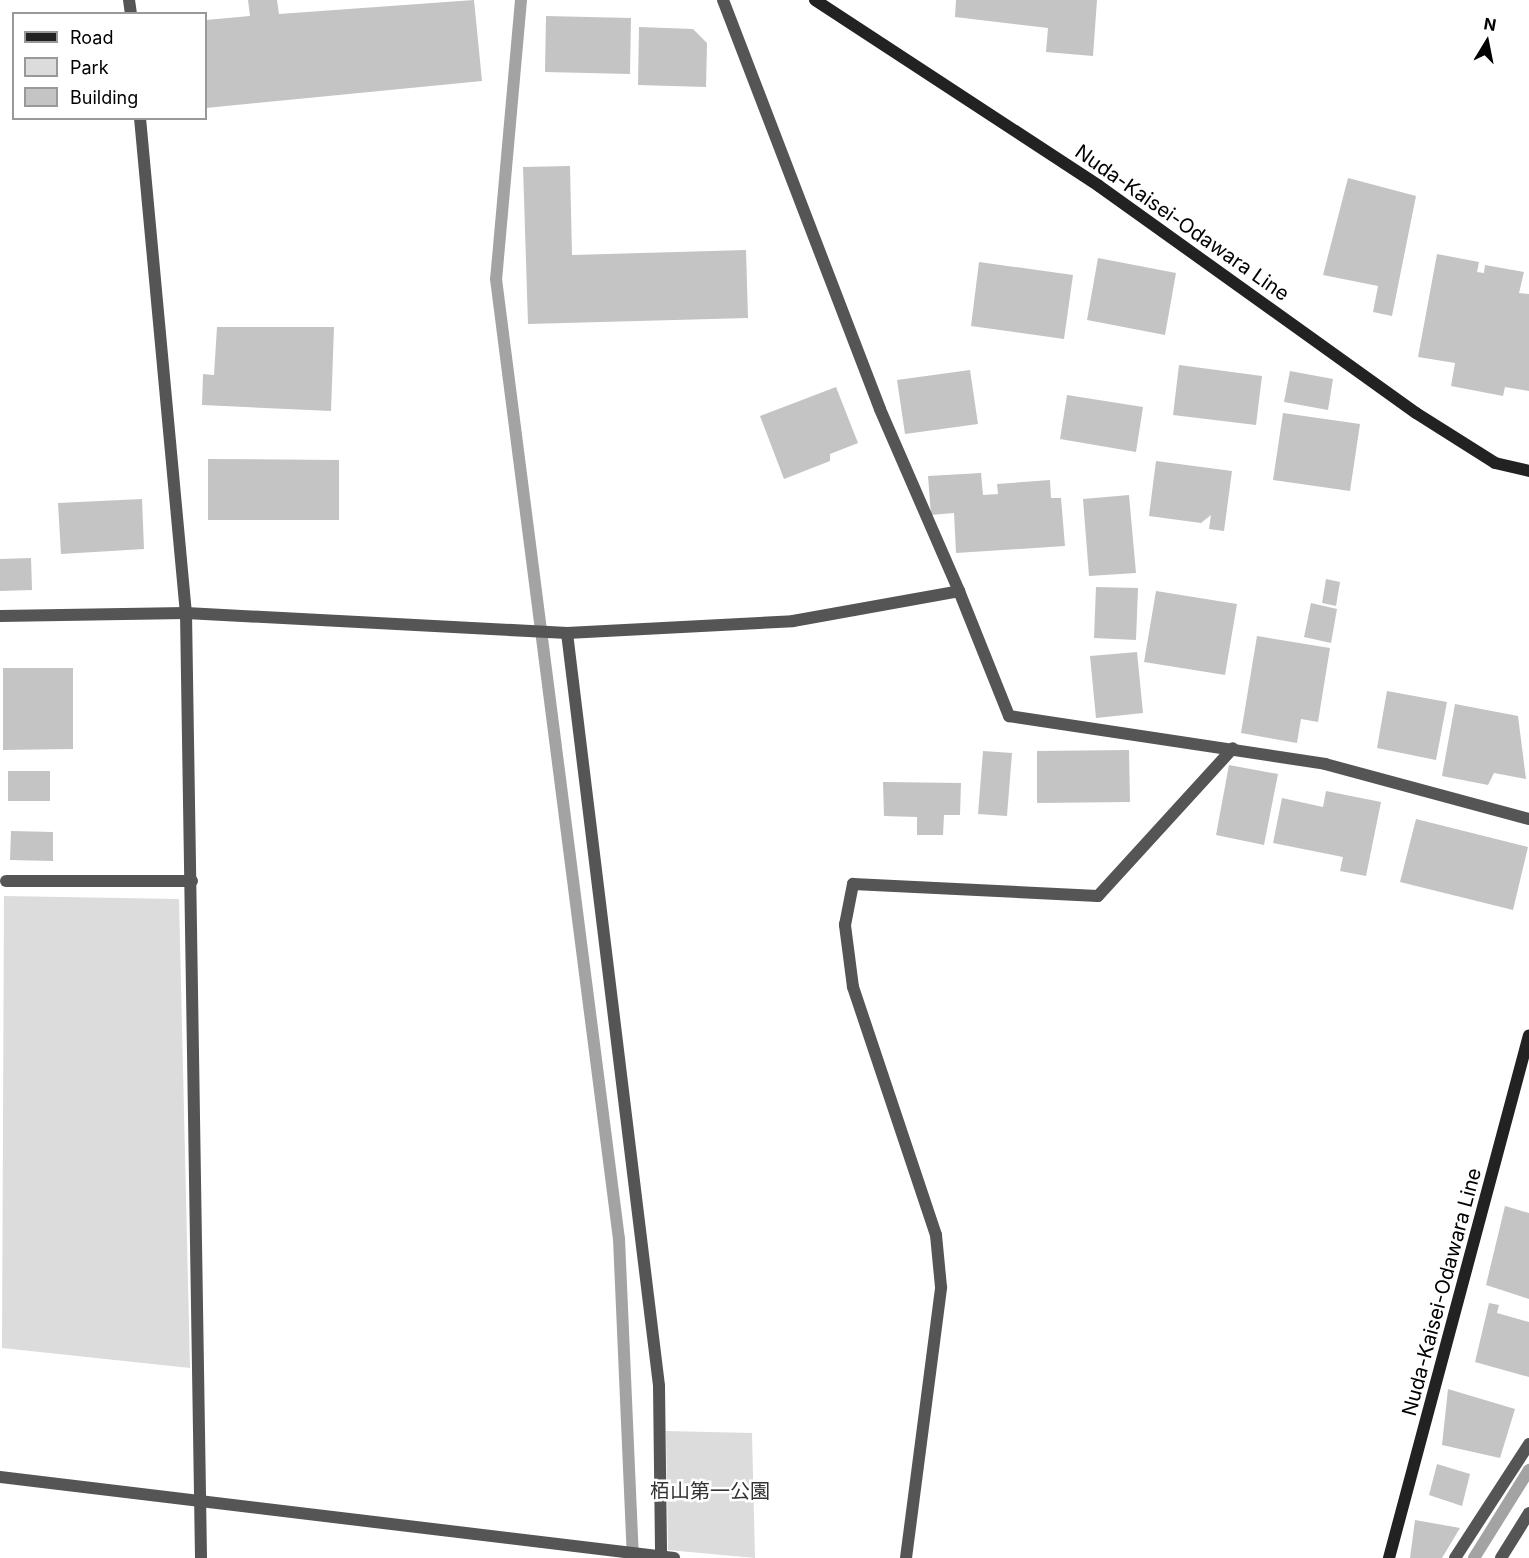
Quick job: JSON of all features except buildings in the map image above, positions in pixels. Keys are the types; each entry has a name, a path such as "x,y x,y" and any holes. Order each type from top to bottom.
{"main road":[{"name":"Nuda-Kaisei-Odawara Line","path":"815,0 1098,186 1416,413 1495,463 1529,471"},
{"name":"Nuda-Kaisei-Odawara Line","path":"1389,1558 1529,1035"}],"street":[{"path":"723,0 880,409 959,591 1009,716 1233,748 1325,764 1529,819"},
{"path":"140,120 186,613 201,1558"},
{"path":"0,616 186,613 567,633 793,621 959,591"},
{"path":"0,1477 615,1555 667,1557 659,1386 567,633"},
{"path":"906,1558 941,1287 936,1236 853,987 845,925 853,884 1098,896 1233,748"},
{"path":"6,881 192,881"},
{"path":"1455,1558 1529,1444"},
{"path":"1501,1558 1529,1513"}],"green space":[{"path":"4,896 179,899 190,1368 2,1348"},
{"name":"栢山第一公園","path":"666,1431 752,1433 755,1558 668,1550"}],"waterway":[{"path":"521,0 496,279 619,1239 633,1558"},
{"path":"1474,1558 1529,1470"}]}
